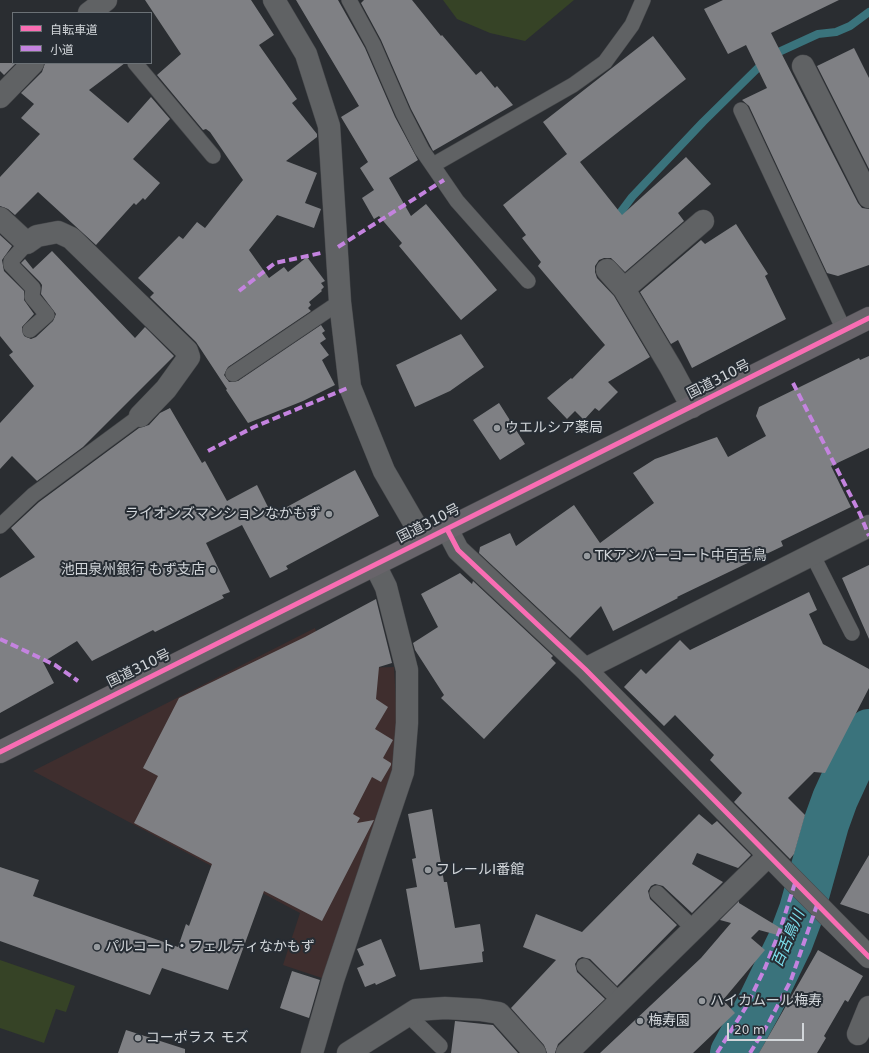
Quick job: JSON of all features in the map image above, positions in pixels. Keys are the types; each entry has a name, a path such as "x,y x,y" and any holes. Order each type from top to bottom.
{"highway":[{"name":"国道310号","path":"0,752 869,318"}],"street":[{"path":"274,0 306,54 329,126 340,302 350,387 384,470 424,540"},
{"path":"0,97 32,64"},
{"path":"803,66 869,197"},
{"path":"0,218 27,243 37,236 58,232 71,238 187,351 189,357 166,389 140,416"},
{"path":"624,290 703,221"},
{"path":"607,270 624,290 671,368 692,407"},
{"path":"585,668 869,526"},
{"path":"447,529 458,550 585,668 768,856 869,957"},
{"path":"312,1053 333,980 403,772 407,723 406,670 386,587 375,565"},
{"path":"567,1053 768,856"},
{"path":"858,1034 869,1007"},
{"path":"348,1053 416,1010 445,1008 480,1010 499,1013 535,1053"}],"lane":[{"path":"349,0 373,44 403,113 433,165 458,201 528,281"},
{"path":"433,165 573,85 605,62 632,25 643,0"},
{"path":"136,64 213,156"},
{"path":"740,110 844,330"},
{"path":"27,243 10,261 11,265 33,288 32,297 47,315 30,330"},
{"path":"233,374 340,302"},
{"path":"0,526 33,495 140,416"},
{"path":"812,554 852,633"},
{"path":"657,893 694,929"},
{"path":"584,966 620,1001"},
{"path":"408,1014 440,1046"}],"shaded area":[{"path":"315,628 327,669 394,667 398,737 395,768 328,980 283,965 300,913 33,771"}],"green space":[{"path":"443,0 574,0 525,41 490,33 457,19"},
{"path":"0,960 75,986 66,1012 56,1009 44,1043 0,1028"}],"building":[{"path":"145,0 251,0 274,35 259,45 297,99 292,103 317,134 317,137 286,161 317,173 305,203 321,209 314,228 277,215 249,250 269,278 284,267 288,272 307,257 325,281 321,283 324,287 321,290 322,291 309,302 311,305 308,308 311,311 228,367 224,375 229,382 238,381 321,325 325,331 322,333 326,339 320,343 329,355 322,360 335,385 303,401 248,423 196,342 150,297 154,293 138,278 179,236 183,239 197,222 205,228 243,180 210,132 206,129 203,130 157,75 181,54"},
{"path":"296,0 338,0 365,48 395,117 418,160 389,178 411,216 426,204 497,290 461,320 399,246 402,243 379,216 374,219 362,198 374,190 360,168 368,162 341,117 359,106"},
{"path":"364,0 412,0 441,36 442,35 476,75 481,71 495,88 497,86 513,105 433,151 411,109 381,40 361,3"},
{"path":"723,0 839,0 771,33 858,203 862,208 869,209 869,265 838,276 827,273 749,106 742,100 767,88 746,45 728,54 704,9"},
{"path":"653,36 686,79 580,162 622,215 686,157 711,184 678,213 684,221 625,272 611,258 599,260 595,266 597,278 614,296 650,357 608,382 618,392 599,411 595,408 584,420 575,411 567,419 547,398 571,378 572,379 605,345 538,266 541,262 522,238 526,235 503,205 567,154 543,122"},
{"path":"854,48 869,78 869,169 817,66"},
{"path":"0,63 15,64 4,75 0,71"},
{"path":"45,64 124,64 89,90 128,123 151,97 170,119 133,159 160,183 145,200 143,198 136,205 134,203 96,245 38,192 15,215 8,209 0,206 0,177 40,134 21,118 34,104 21,93 42,72"},
{"path":"736,224 768,274 765,276 786,319 692,368 678,340 671,344 640,292 701,240 705,244"},
{"path":"0,235 12,246 2,260 4,271 24,291 24,300 34,314 22,327 24,336 31,339 36,337 53,321 56,314 41,294 42,285 40,282 21,263 25,259 33,269 52,251 135,338 145,327 174,356 83,447 37,481 12,456 0,469 0,423 34,386 9,355 13,352 0,336"},
{"path":"461,334 484,367 450,391 415,407 396,365"},
{"path":"869,356 869,448 831,466 851,507 781,541 783,546 677,597 678,598 613,631 601,606 570,638 479,553 480,547 510,533 516,546 574,505 600,543 654,503 633,473 655,459 717,437 728,457 766,436 756,416 759,407 859,358 860,360"},
{"name":"ウエルシア薬局","path":"499,403 525,444 500,460 473,420"},
{"path":"170,408 202,463 205,461 227,501 257,485 272,515 355,470 379,516 286,566 288,569 270,578 242,525 206,543 230,592 222,595 224,598 155,632 153,630 92,661 77,641 43,662 54,683 0,713 0,578 35,557 11,528 39,502 139,428 149,425 160,413"},
{"path":"869,565 869,639 842,578"},
{"path":"460,573 472,584 473,581 553,656 551,658 556,663 484,739 441,698 444,695 415,650 413,643 438,627 421,594"},
{"path":"809,592 817,610 809,614 823,644 869,669 869,688 825,773 814,772 788,798 805,815 794,854 790,859 734,802 742,793 710,760 714,755 675,715 664,726 624,687 641,669 646,674 680,640 690,650"},
{"path":"376,599 392,663 379,667 376,699 388,707 375,729 393,740 383,758 391,763 391,765 381,782 372,777 353,814 360,818 357,823 374,820 322,921 264,891 228,990 162,968 150,995 0,941 0,867 39,880 33,896 178,947 186,924 189,926 212,864 134,823 158,776 143,768 179,698 305,637"},
{"path":"432,809 444,882 447,882 455,928 480,924 484,951 482,952 483,962 420,970 406,889 417,887 412,859 416,858 408,814"},
{"path":"699,814 712,825 717,821 751,855 738,868 697,853 692,864 723,882 692,913 663,886 655,884 651,886 648,891 650,899 677,925 617,986 590,959 582,957 578,959 575,964 577,972 605,999 558,1044 555,1053 547,1053 544,1045 511,1008 556,960 523,947 536,914 582,932"},
{"path":"869,855 869,914 840,904"},
{"path":"739,901 739,903 787,932 785,937 759,930 751,938 765,950 723,1000 735,1013 693,1053 600,1053 701,958 731,923 720,920"},
{"path":"381,939 396,976 376,985 375,983 365,987 357,968 364,965 357,949"},
{"path":"818,950 863,976 848,1002 845,1000 824,1036 826,1038 817,1053 759,1053"},
{"path":"292,971 320,980 309,1018 280,1008"},
{"path":"455,1021 493,1025 518,1053 451,1053"},
{"name":"コーポラス モズ","path":"126,1030 185,1049 185,1053 118,1053"}],"waterway":[{"path":"614,221 632,197 703,122 770,56 818,34 836,32 850,26 869,12"},
{"name":"百舌鳥川","path":"733,1053 761,1002 790,942 802,910 826,824 835,799 851,764 869,732"}],"marked path":[{"path":"338,247 444,180"},
{"path":"239,291 275,263 321,253"},
{"path":"793,383 860,514 869,536"},
{"path":"208,451 254,427 350,387"},
{"path":"0,639 55,665 78,681"},
{"path":"717,1053 746,1007 765,968 780,930 795,883"},
{"path":"750,1053 768,1024 791,980 817,905"}],"cycle path":[{"path":"0,752 869,318"},
{"path":"447,529 458,550 585,669 869,957"}],"place":[{"name":"ウエルシア薬局","path":"497,428"},
{"name":"ライオンズマンションなかもず","path":"329,514"},
{"name":"TKアンバーコート中百舌鳥","path":"587,556"},
{"name":"池田泉州銀行 もず支店","path":"213,570"},
{"name":"フレールⅠ番館","path":"428,870"},
{"name":"パルコート・フェルティなかもず","path":"97,947"},
{"name":"ハイカムール梅寿","path":"702,1001"},
{"name":"梅寿園","path":"640,1021"},
{"name":"コーポラス モズ","path":"138,1038"}]}
